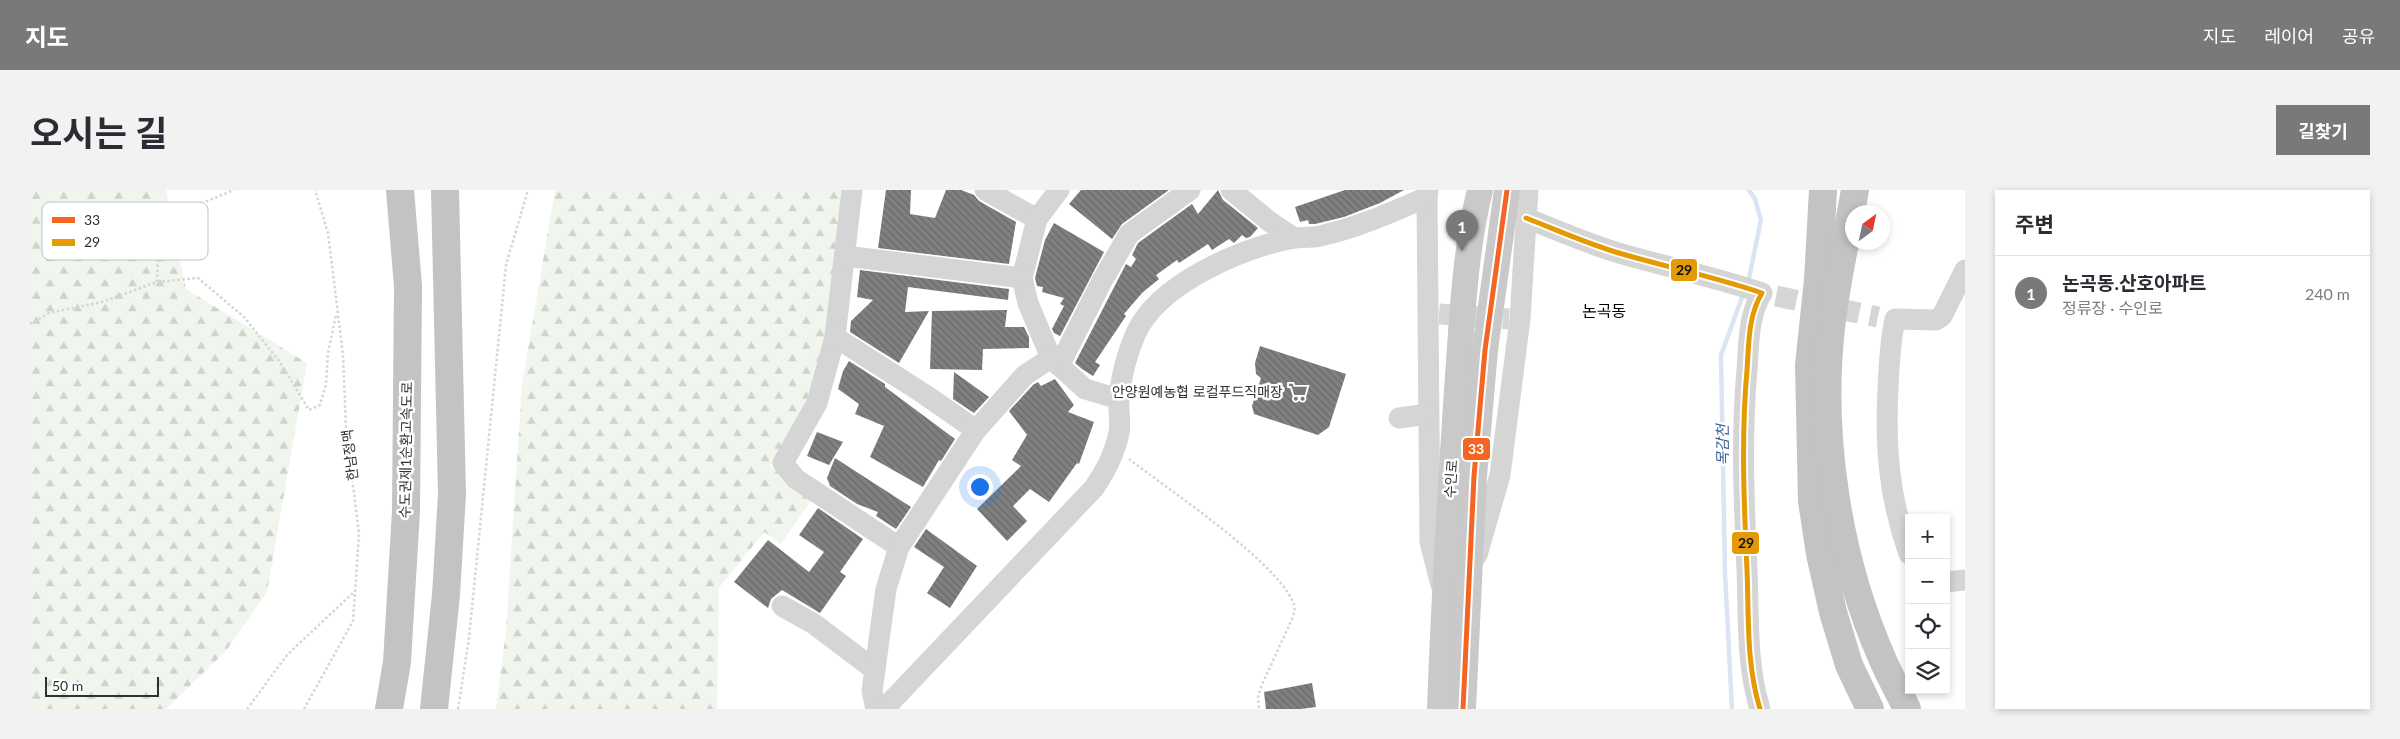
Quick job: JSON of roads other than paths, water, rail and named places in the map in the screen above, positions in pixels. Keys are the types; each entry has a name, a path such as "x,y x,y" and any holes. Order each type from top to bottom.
{"highway":[{"name":"수도권제1순환고속도로","path":"390,709 397,662 406,511 408,286 400,190"},
{"path":"434,709 446,595 452,494 445,190"},
{"path":"1823,190 1818,280 1808,365 1812,502 1820,554 1833,612 1849,665 1870,709"},
{"path":"1818,280 1838,190"},
{"path":"1855,190 1831,334 1828,409 1832,481 1857,590 1882,658 1907,709"},
{"path":"1867,205 1872,190"},
{"path":"1831,334 1853,250"}],"main road":[{"name":"수인로","path":"1440,709 1444,600 1464,304 1475,210 1480,190"},
{"name":"수인로","path":"1463,709 1474,476 1485,350 1508,190"}],"street":[{"path":"852,190 835,337 817,403 783,463 796,479 899,547"},
{"path":"985,190 1037,220"},
{"path":"1059,190 1037,220 1022,278 1028,303 1055,362 1085,390 1119,399"},
{"path":"876,709 872,691 886,589 899,547 976,430 1025,375 1055,362 1129,234 1190,190"},
{"path":"1231,190 1270,222 1294,238"},
{"path":"1469,579 1500,475 1528,190"},
{"path":"884,709 1094,488 1106,471 1119,433 1119,399 1126,362 1137,332 1158,303 1194,276 1238,255 1294,238 1319,236 1360,224 1427,194 1434,314 1428,414 1430,542 1444,600"},
{"path":"1526,218 1616,252 1766,293 1755,306 1750,322 1744,404 1743,468 1750,666 1760,709"},
{"path":"845,256 1022,278"},
{"path":"1905,542 1896,515 1887,457 1886,433 1890,349 1886,318 1936,320 1942,316 1965,270"},
{"path":"835,337 976,430"},
{"path":"1399,418 1428,414"},
{"path":"1950,582 1965,580"},
{"path":"782,606 814,624 875,670"}],"waterway":[{"name":"목감천","path":"1748,283 1761,220 1755,199 1749,190"},
{"name":"목감천","path":"1732,709 1725,573 1721,355 1744,292"}],"tunnel":[{"path":"1776,296 1878,317"},
{"path":"1439,314 1509,319"}],"place":[{"name":"논곡동.산호아파트","path":"1462,251"},
{"name":"안양원예농협 로컬푸드직매장","path":"1298,392"}],"district":[{"name":"논곡동","path":"1604,311"}]}
